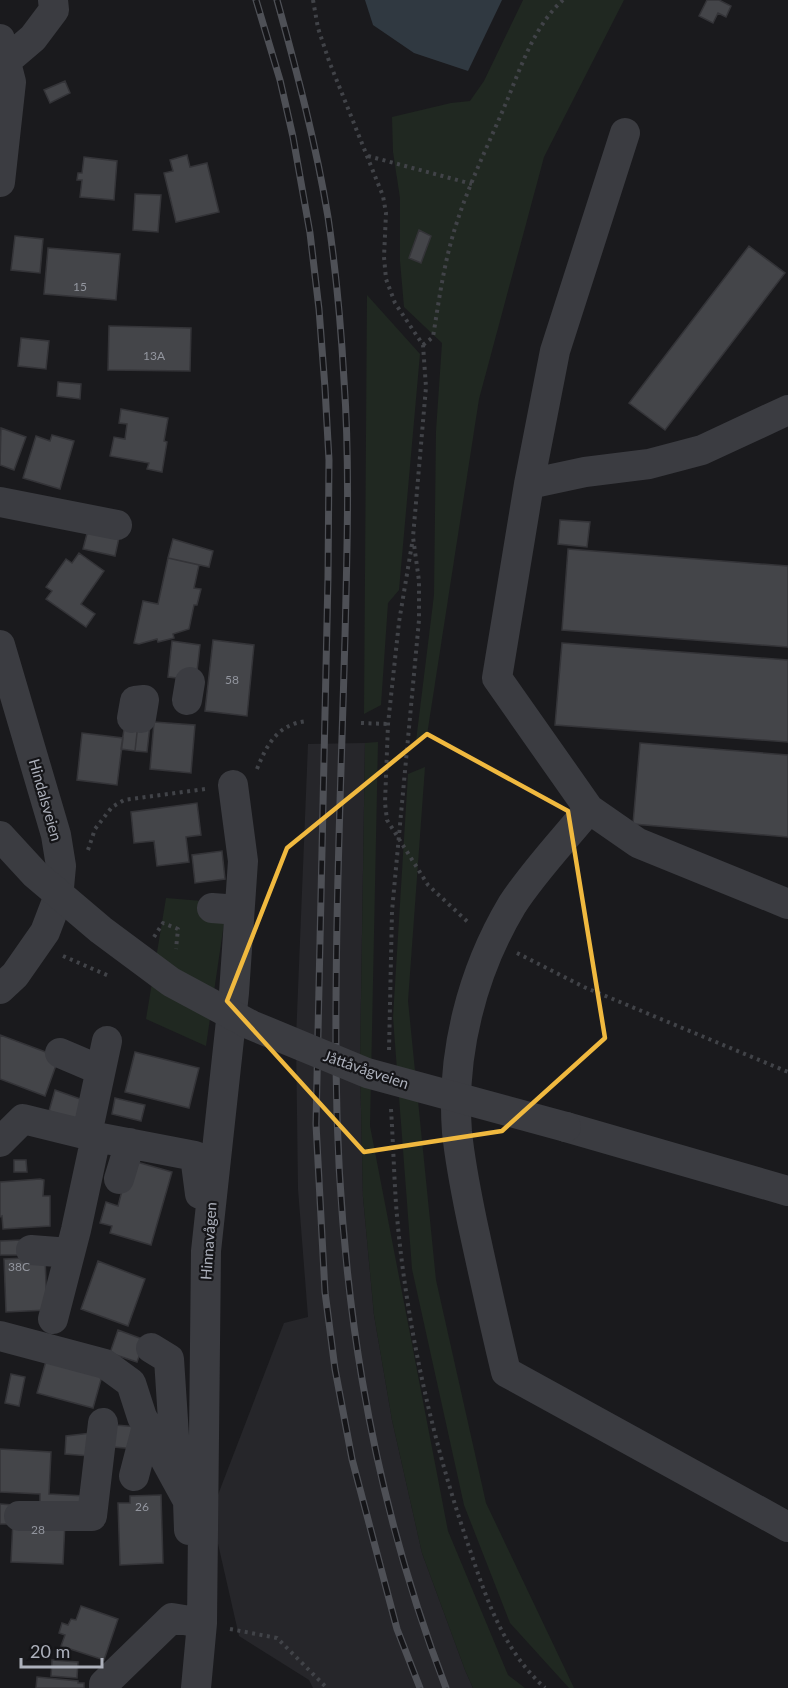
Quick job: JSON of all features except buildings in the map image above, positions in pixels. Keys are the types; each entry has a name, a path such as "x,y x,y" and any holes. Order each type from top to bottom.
{"street":[{"path":"0,182 11,82 3,50 33,38 54,10 53,0"},
{"path":"625,133 555,351 529,484 497,678 589,809 638,843 788,904"},
{"path":"529,484 585,472 649,464 702,450 788,410"},
{"path":"5,489 117,525"},
{"name":"Hindalsveien","path":"0,645 60,854 61,879 58,898 45,932 15,975 0,989"},
{"name":"Hinnavågen","path":"196,1688 202,1623 206,1251 234,993 225,909 243,861 235,796"},
{"path":"589,809 513,905 494,940 475,987 463,1033 457,1083 457,1131 464,1180 506,1372 788,1527"},
{"name":"Jåttåvågveien","path":"0,836 35,874 118,943 171,982 250,1025 368,1073 566,1126 788,1191"},
{"path":"0,965 11,962 34,947"},
{"path":"53,1318 73,1242 110,1071 107,1041"},
{"path":"60,1053 110,1071"},
{"path":"0,1143 23,1119 195,1156 206,1251"},
{"path":"119,1179 130,1143"},
{"path":"31,1250 73,1242"},
{"path":"0,1336 105,1364 105,1406 92,1516 19,1516"},
{"path":"151,1348 169,1359 175,1451 174,1477"},
{"path":"105,1406 131,1383 144,1419 188,1501 192,1602 202,1623"},
{"path":"105,1406 144,1419"},
{"path":"134,1476 144,1419"},
{"path":"104,1688 104,1684 172,1618 202,1623"}],"path":[{"path":"313,0 318,28 329,61 383,196 386,213 384,256 386,279 395,303 423,345 426,387 413,537 399,622 388,724 385,802 387,820 428,885 470,925 528,960 584,987 788,1072"},
{"path":"423,345 433,337 445,266 456,225 472,184 528,51 551,10 563,0"},
{"path":"367,156 472,184"},
{"path":"389,1053 392,911 419,620 419,581 413,537"},
{"path":"124,800 235,796 279,732 293,723 307,721"},
{"path":"361,723 388,724"},
{"path":"34,947 109,976"},
{"path":"391,1103 396,1206 404,1272 413,1331 442,1460 470,1552 500,1630 525,1668 545,1688"},
{"path":"202,1623 278,1638 327,1688"}],"highlighted area":[{"path":"427,734 568,811 605,1038 502,1131 364,1152 227,1001 287,848"}],"shaded area":[{"path":"365,0 502,0 468,71 414,53 373,25"},
{"path":"523,0 624,0 544,157 479,399 427,735 416,741 434,595 436,431 442,343 404,307 400,261 400,198 393,152 392,117 451,103 470,101 484,81"},
{"path":"367,295 420,354 399,590 388,603 381,705 364,714"},
{"path":"378,742 370,1126 448,1531 508,1675 525,1688 473,1688 465,1670 422,1553 392,1420 374,1315 363,1197 360,1064 365,743"},
{"path":"365,743 360,1064 363,1197 374,1315 392,1420 422,1553 473,1688 313,1688 309,1680 239,1636 211,1513 284,1323 308,1317 298,1189 296,1039 308,744"},
{"path":"425,767 408,1001 436,1280 486,1503 574,1688 569,1688 510,1623 464,1505 412,1269 393,1017 408,774"},
{"path":"166,898 227,903 206,1046 146,1019"}],"railway":[{"path":"256,0 280,80 310,233 319,309 329,460 316,1124 325,1292 335,1369 352,1459 397,1629 420,1688"},
{"path":"277,0 306,108 328,217 338,298 346,412 347,540 336,1012 338,1146 343,1226 362,1382 377,1459 396,1536 419,1612 446,1688"}]}
